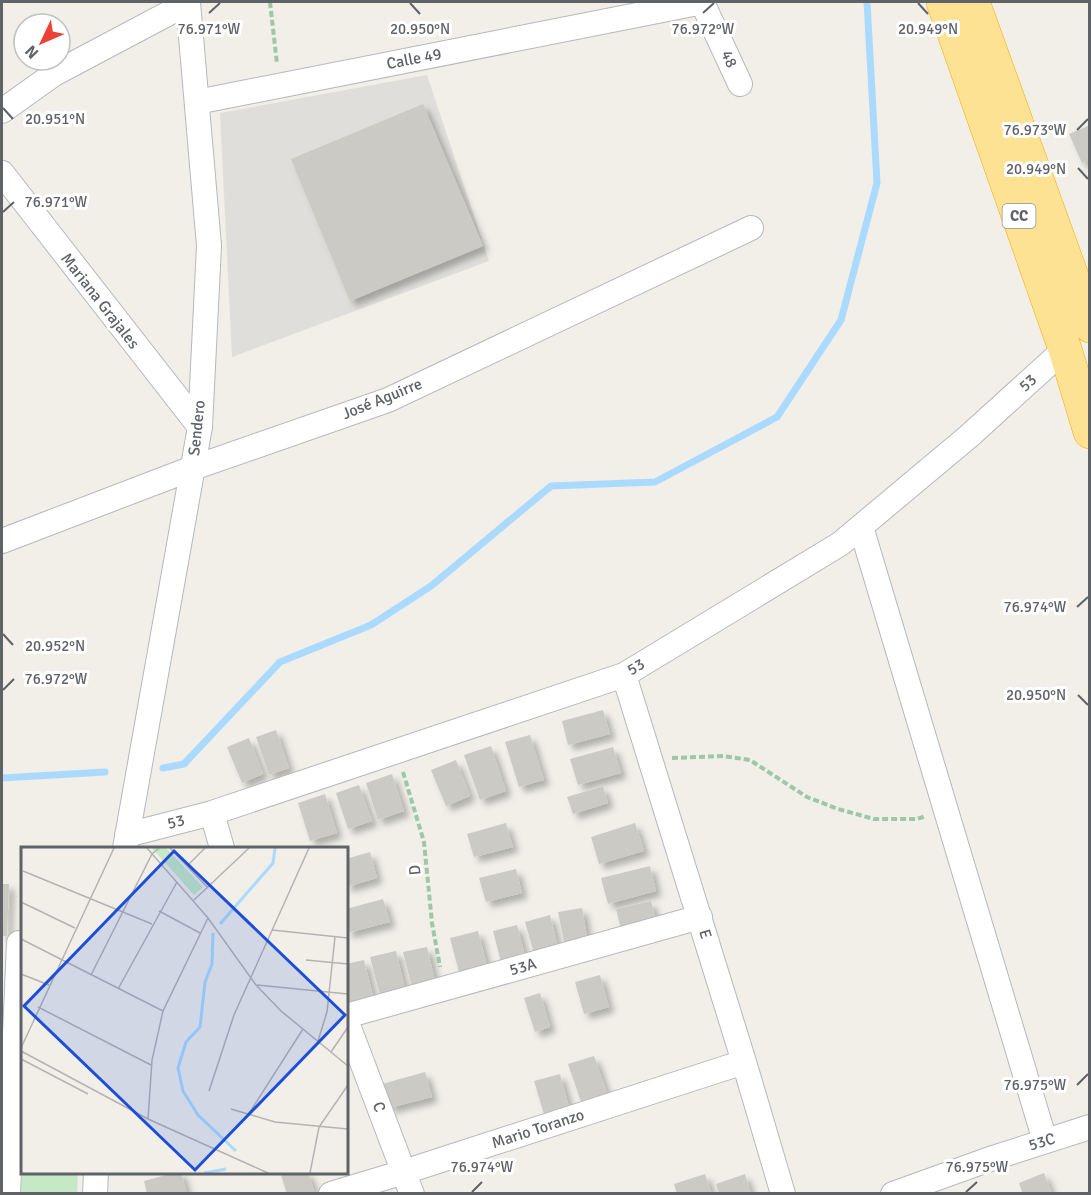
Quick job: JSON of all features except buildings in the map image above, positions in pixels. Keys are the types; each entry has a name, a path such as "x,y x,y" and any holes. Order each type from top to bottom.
{"highway":[{"name":"CC","path":"943,2 1065,349 1089,432"},
{"name":"CC","path":"973,2 1089,326"}],"street":[{"name":"Sendero","path":"126,842 200,427 208,246 188,2"},
{"path":"2,111 54,74 188,2"},
{"name":"Calle 49","path":"196,102 703,2"},
{"name":"48","path":"703,2 740,84"},
{"name":"Mariana Grajales","path":"2,173 200,427"},
{"name":"José Aguirre","path":"2,541 193,468 388,400 751,228"},
{"name":"53","path":"126,842 624,675 840,544 968,437 1065,349"},
{"path":"861,527 1045,1142"},
{"name":"E","path":"624,675 783,1194"},
{"path":"212,813 221,847"},
{"name":"53A","path":"348,1017 700,917"},
{"path":"8,1194 7,1096 14,943"},
{"name":"C","path":"348,1023 408,1183"},
{"name":"Mario Toranzo","path":"331,1194 408,1183 744,1062"},
{"name":"53C","path":"894,1194 930,1188 990,1158 1045,1142 1088,1133"},
{"path":"94,1194 96,1174"}],"path":[{"path":"270,2 280,85"},
{"name":"D","path":"397,751 424,842 432,923 444,989"},
{"path":"650,759 723,756 750,760 807,797 874,819 917,819 946,810"}],"shaded area":[{"path":"427,75 489,261 232,357 220,113"}],"green space":[{"path":"22,1174 78,1174 77,1193 21,1193"}],"waterway":[{"path":"163,768 184,764 280,662 371,625 431,586 551,486 655,482 777,417 841,320 877,183 867,2"},
{"path":"2,778 105,772"}]}
